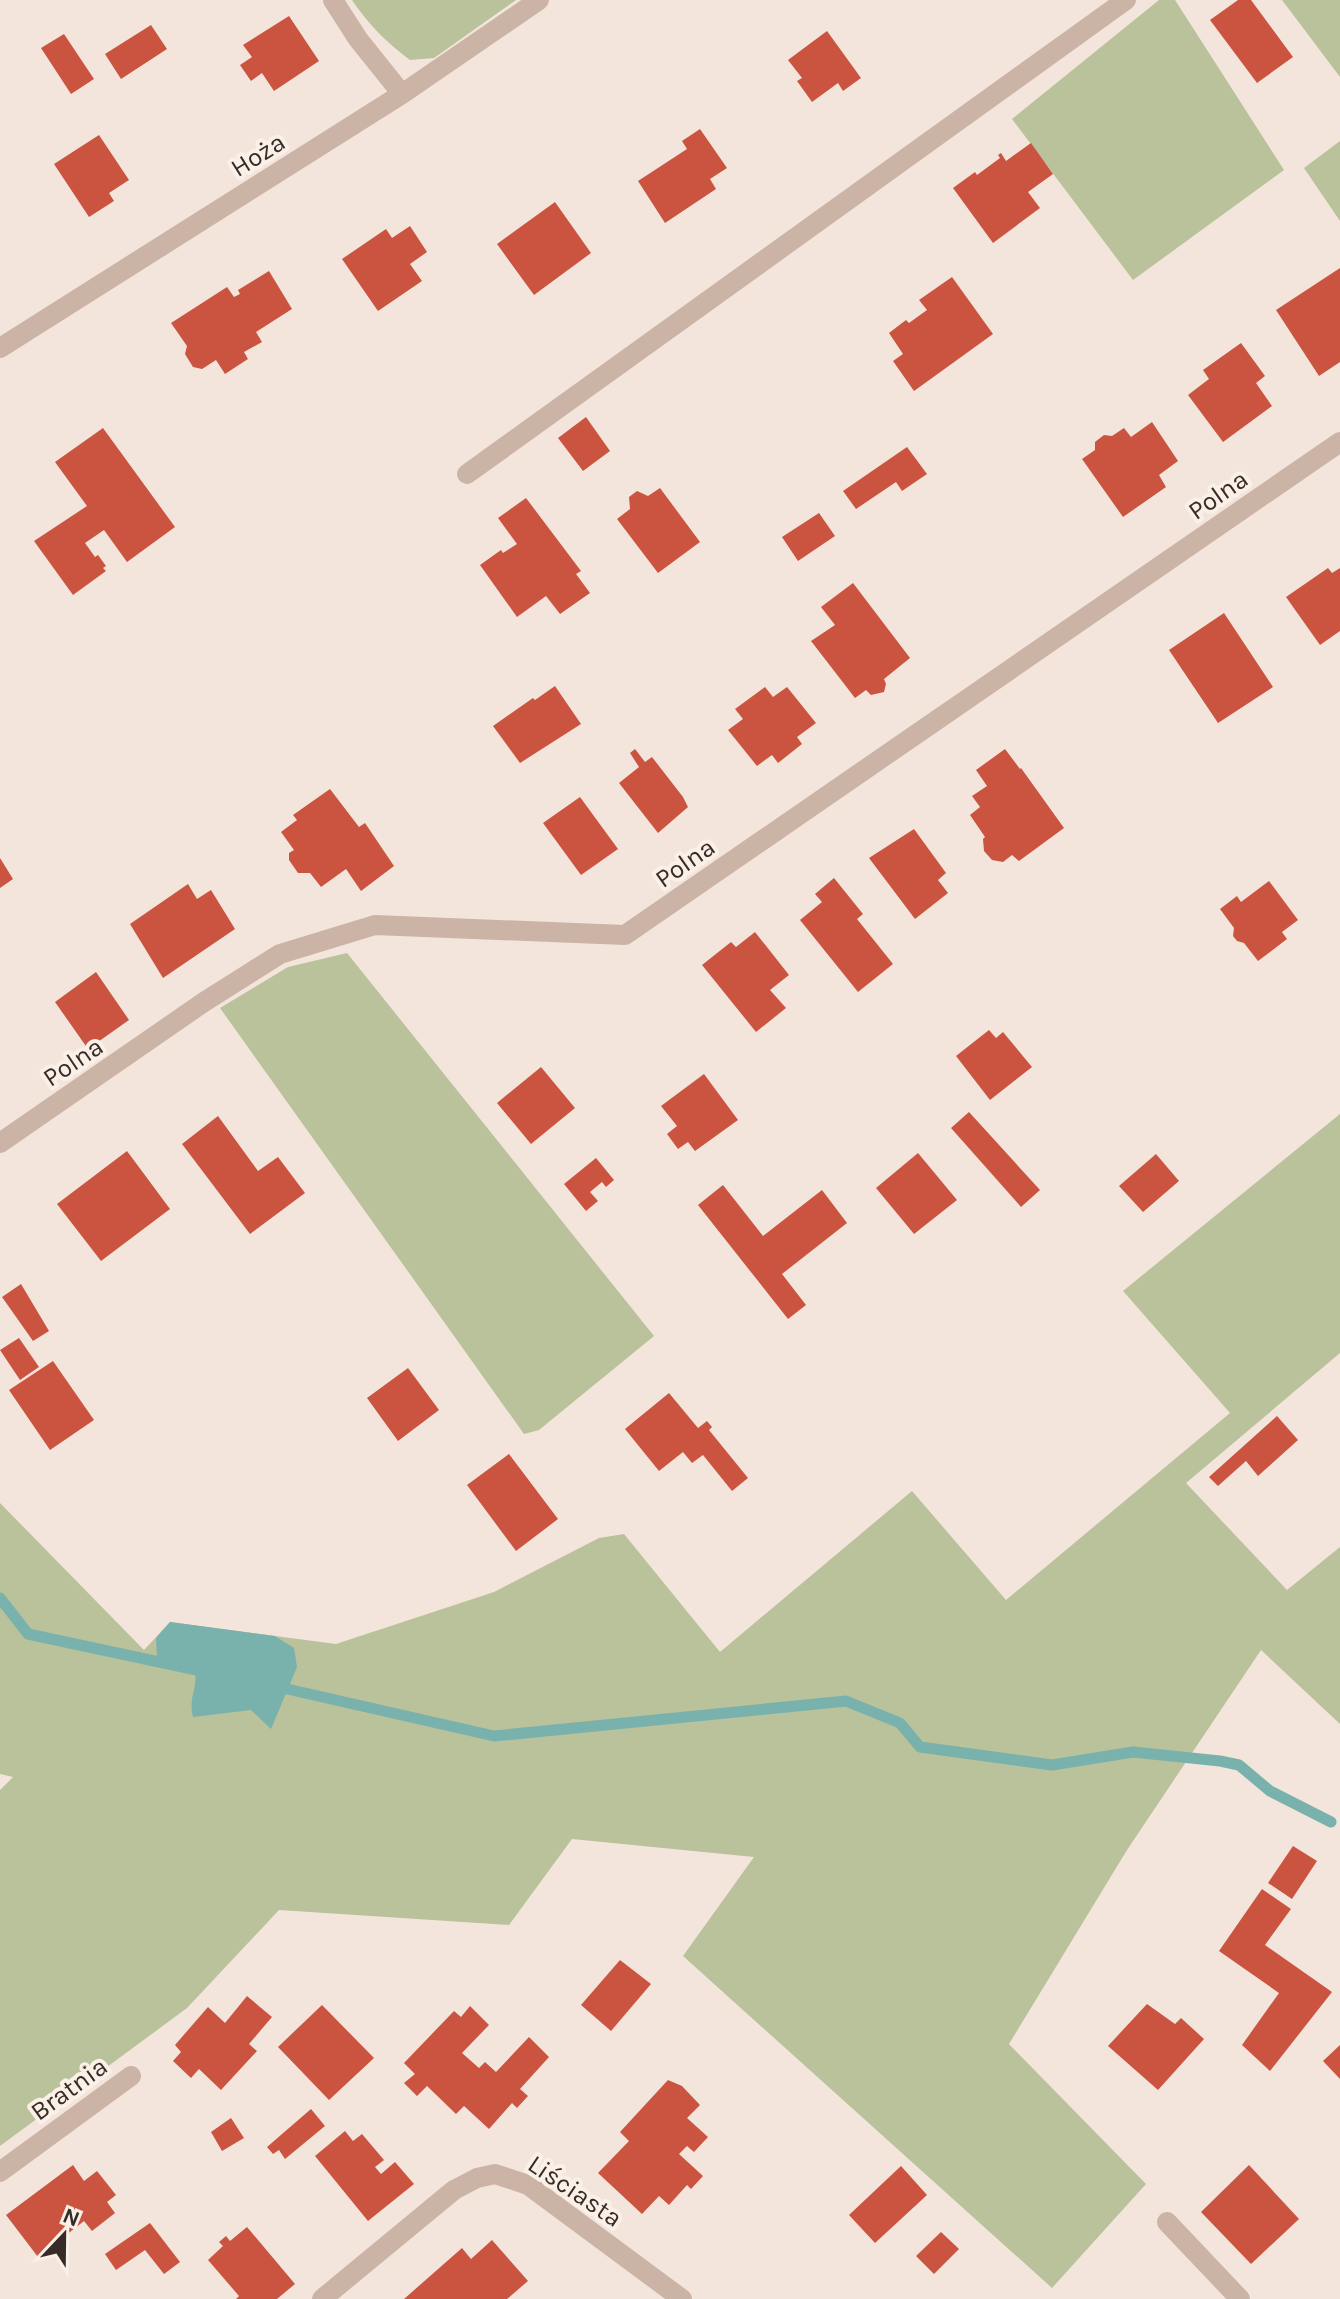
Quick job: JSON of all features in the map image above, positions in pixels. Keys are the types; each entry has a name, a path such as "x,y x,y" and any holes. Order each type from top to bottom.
{"street":[{"path":"333,0 358,39 402,94"},
{"name":"Hoża","path":"0,348 402,94 539,0"},
{"path":"467,474 1126,0"},
{"name":"Polna","path":"0,1143 204,1002 280,954 375,925 625,935 1340,442"},
{"name":"Bratnia","path":"0,2172 131,2076"},
{"name":"Liściasta","path":"322,2299 454,2190 477,2178 495,2174 528,2185 682,2299"},
{"path":"1167,2222 1240,2299"}],"green space":[{"path":"352,0 516,0 434,58 410,60 378,33"},
{"path":"1159,0 1175,0 1284,170 1133,280 1012,119"},
{"path":"1282,0 1340,0 1340,77"},
{"path":"1340,141 1340,221 1304,168"},
{"path":"347,953 654,1336 539,1430 524,1434 220,1008 288,967"},
{"path":"1340,1114 1340,1353 1186,1483 1287,1590 1340,1547 1340,1724 1261,1650 1127,1850 1009,2044 1146,2184 1052,2288 683,1956 754,1857 572,1839 509,1925 279,1910 187,2008 0,2146 0,1790 13,1777 0,1774 0,1503 144,1650 170,1622 336,1644 494,1592 599,1538 624,1534 720,1652 912,1491 1006,1600 1230,1413 1123,1291"}],"water":[{"path":"170,1622 275,1636 294,1648 297,1667 271,1729 251,1710 193,1717 195,1669 157,1657 156,1638"}],"building":[{"path":"1238,0 1251,0 1293,57 1257,83 1210,20"},
{"path":"289,16 319,61 274,91 262,73 251,81 240,65 252,57 243,45"},
{"path":"151,25 167,49 121,79 105,54"},
{"path":"827,31 861,78 843,91 838,83 812,102 797,81 802,78 788,60"},
{"path":"64,34 94,79 71,94 41,48"},
{"path":"700,129 727,168 710,179 716,189 665,223 638,181 687,149 682,141"},
{"path":"99,135 129,180 109,193 114,201 89,217 54,164"},
{"path":"1031,143 1053,174 1028,192 1040,208 993,243 953,188 975,172 977,175 1000,158 998,155 1001,153 1006,161"},
{"path":"555,202 591,253 534,295 497,244"},
{"path":"410,226 427,252 410,264 422,281 378,311 342,259 386,229 392,238"},
{"path":"1340,268 1340,362 1319,376 1276,310"},
{"path":"269,271 292,309 256,332 262,342 244,352 248,359 225,374 216,360 202,369 193,367 185,354 187,346 171,323 227,287 234,297 240,294 238,290"},
{"path":"952,277 993,334 914,391 893,361 903,354 889,333 927,310 919,300"},
{"path":"1241,343 1265,376 1256,383 1272,406 1223,442 1188,395 1209,379 1203,370"},
{"path":"586,417 610,451 583,471 558,438"},
{"path":"1152,422 1178,461 1159,475 1166,487 1123,517 1082,459 1095,450 1095,442 1104,435 1112,436 1124,428 1131,437"},
{"path":"103,428 175,527 127,562 104,530 85,543 95,557 98,555 106,571 73,595 34,541 87,506 55,462"},
{"path":"907,447 927,474 902,491 896,482 856,509 843,491"},
{"path":"660,488 700,542 658,573 617,519 630,509 629,497 637,491 648,496"},
{"path":"526,498 581,571 576,574 590,593 560,614 546,596 517,617 480,565 501,550 503,553 517,544 498,518"},
{"path":"819,513 835,536 798,561 782,537"},
{"path":"1328,568 1332,573 1340,568 1340,631 1320,645 1286,597"},
{"path":"853,583 910,658 884,679 884,692 871,695 866,690 855,698 811,641 835,625 821,607"},
{"path":"1224,613 1273,687 1218,723 1169,650"},
{"path":"555,686 581,724 520,763 493,726"},
{"path":"765,687 773,697 787,687 816,723 797,737 802,744 778,763 772,755 757,766 728,730 743,719 735,709"},
{"path":"635,749 645,762 652,757 688,807 658,833 619,783 639,767 630,753"},
{"path":"1005,749 1064,828 1019,861 1012,855 1003,862 992,860 984,851 985,837 970,815 980,807 972,796 987,786 976,770"},
{"path":"330,789 359,827 365,823 394,866 361,891 346,869 321,887 310,873 298,873 289,860 289,853 294,850 281,832 297,820 293,815"},
{"path":"580,797 618,849 581,875 543,823"},
{"path":"914,829 946,873 938,880 948,893 915,919 869,858"},
{"path":"0,858 13,879 0,888"},
{"path":"834,878 863,914 857,919 893,964 858,992 800,920 822,902 815,894"},
{"path":"1269,881 1298,920 1282,932 1287,939 1258,961 1244,943 1233,936 1234,928 1220,909 1237,896 1241,902"},
{"path":"188,884 197,899 211,890 235,929 163,978 130,924"},
{"path":"755,932 789,975 770,990 786,1008 756,1032 702,965 731,942 736,947"},
{"path":"96,972 129,1020 88,1049 55,1002"},
{"path":"989,1030 996,1038 1003,1032 1032,1067 990,1100 956,1056"},
{"path":"541,1067 575,1108 531,1144 497,1103"},
{"path":"704,1074 738,1120 695,1151 688,1142 678,1149 667,1134 677,1126 661,1106"},
{"path":"969,1112 1040,1190 1021,1207 951,1128"},
{"path":"218,1116 258,1171 278,1157 305,1193 250,1234 182,1144"},
{"path":"127,1151 170,1209 101,1261 57,1204"},
{"path":"918,1153 957,1200 914,1234 876,1188"},
{"path":"1156,1154 1179,1181 1143,1212 1119,1186"},
{"path":"596,1158 614,1180 606,1187 602,1182 590,1192 598,1201 586,1211 564,1184"},
{"path":"723,1185 763,1236 822,1190 847,1223 782,1274 806,1305 788,1319 698,1205"},
{"path":"21,1284 49,1331 33,1341 2,1297"},
{"path":"19,1338 39,1367 20,1380 0,1350"},
{"path":"53,1361 94,1420 50,1450 9,1390"},
{"path":"408,1368 439,1410 398,1441 367,1398"},
{"path":"669,1393 698,1428 707,1421 712,1427 709,1430 748,1478 732,1491 703,1455 692,1463 683,1452 659,1471 625,1429"},
{"path":"1277,1416 1298,1440 1258,1476 1246,1461 1218,1486 1209,1477"},
{"path":"509,1454 558,1519 516,1551 467,1485"},
{"path":"1293,1846 1317,1861 1292,1899 1268,1883"},
{"path":"1262,1889 1291,1909 1265,1945 1332,1992 1270,2071 1242,2045 1279,1993 1219,1951"},
{"path":"620,1960 651,1984 611,2031 581,2005"},
{"path":"247,1996 272,2017 249,2044 257,2051 221,2090 199,2069 191,2078 173,2061 181,2052 175,2045 208,2007 225,2023"},
{"path":"1147,2004 1175,2024 1181,2018 1204,2039 1158,2090 1108,2046"},
{"path":"322,2005 374,2058 329,2100 278,2047"},
{"path":"470,2006 489,2025 462,2053 479,2068 485,2062 496,2072 529,2037 549,2057 520,2089 528,2096 517,2108 512,2103 489,2129 464,2106 456,2114 427,2086 417,2096 404,2083 415,2074 404,2063 454,2011 461,2017"},
{"path":"1340,2045 1340,2079 1323,2061"},
{"path":"668,2080 682,2086 700,2105 687,2118 708,2137 694,2152 687,2146 679,2154 703,2176 691,2189 687,2185 669,2205 659,2196 642,2214 598,2173 629,2141 620,2132"},
{"path":"311,2109 325,2126 285,2159 279,2150 273,2154 267,2147"},
{"path":"231,2118 244,2138 222,2151 211,2132"},
{"path":"345,2131 353,2141 362,2134 384,2160 375,2167 381,2174 395,2162 414,2184 368,2221 315,2156"},
{"path":"73,2165 84,2181 97,2171 116,2195 107,2202 115,2213 92,2231 84,2221 38,2257 6,2215"},
{"path":"1249,2165 1299,2219 1251,2264 1201,2212"},
{"path":"901,2166 927,2195 875,2243 849,2215"},
{"path":"150,2223 180,2262 164,2274 145,2250 116,2270 105,2254"},
{"path":"247,2227 295,2284 277,2299 236,2299 239,2296 208,2260 223,2246 219,2242 226,2236 230,2241"},
{"path":"941,2232 959,2249 934,2274 916,2256"},
{"path":"492,2240 528,2281 507,2299 404,2299 462,2248 471,2259"}],"waterway":[{"path":"0,1598 28,1634 206,1672"},
{"path":"274,1686 494,1736 846,1701 900,1723 920,1747 1052,1765 1133,1752 1239,1765 1270,1791 1331,1822"}]}
